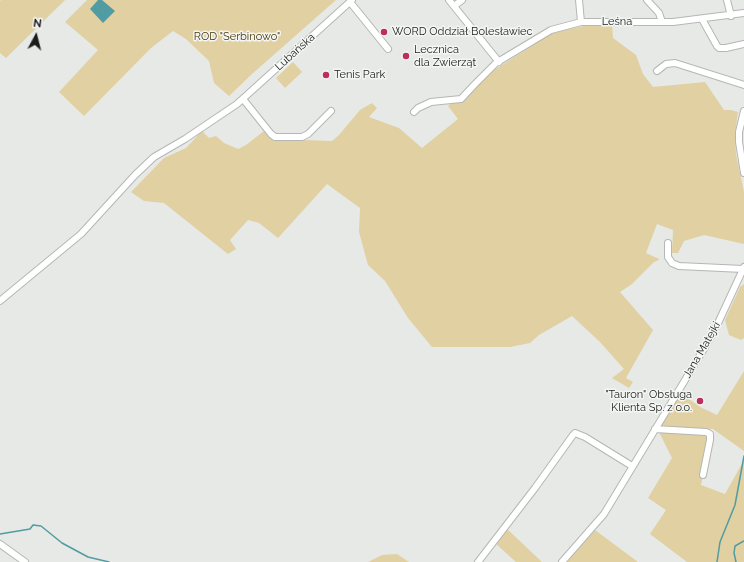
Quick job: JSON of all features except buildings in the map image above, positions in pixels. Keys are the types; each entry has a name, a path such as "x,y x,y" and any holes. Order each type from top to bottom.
{"street":[{"path":"449,0 499,62"},
{"path":"454,6 462,0"},
{"path":"579,0 581,22"},
{"path":"647,0 660,13 662,22"},
{"path":"727,0 731,16"},
{"path":"351,1 388,49"},
{"name":"Lubańska","path":"0,301 81,234 135,175 154,157 186,139 237,104 351,1"},
{"name":"Leśna","path":"414,112 418,108 431,102 461,99 499,62 551,30 581,22 662,22 731,16 744,13"},
{"path":"702,19 716,46 719,48 744,44"},
{"path":"657,71 666,64 675,63 744,85"},
{"path":"243,99 275,137 302,137 308,134 331,111"},
{"path":"744,111 739,132 739,142 744,173"},
{"path":"668,243 668,258 672,263 679,266 744,268"},
{"name":"Jana Matejki","path":"562,562 604,514 720,321 744,268"},
{"path":"655,429 706,432 710,434 703,475"},
{"path":"478,562 575,433 585,437 632,466"},
{"path":"0,544 25,562"}],"green space":[{"path":"1,0 65,0 6,58 0,53"},
{"name":"ROD \"Serbinowo\"","path":"87,0 336,0 229,96 214,83 209,61 186,39 173,31 151,48 84,116 59,92 98,50 65,22"},
{"path":"612,25 613,38 636,55 643,74 653,87 705,82 724,110 738,112 735,134 736,154 744,192 744,244 704,235 684,241 678,253 672,253 673,230 657,224 646,253 659,260 654,262 632,284 620,292 653,330 626,378 633,382 629,388 612,378 624,369 600,342 572,316 539,335 530,343 510,347 432,347 408,318 385,281 368,265 359,232 360,208 327,184 278,238 259,223 248,220 230,240 236,249 228,254 164,203 144,201 131,192 164,158 186,148 202,131 209,138 216,136 224,143 238,149 246,145 264,131 272,139 332,141 360,110 372,103 377,108 369,117 399,128 422,148 458,119 448,106 491,72 554,32 584,26"},
{"path":"293,62 302,72 285,88 276,78"},
{"path":"744,284 744,338 741,340 729,335 725,320 740,287"},
{"path":"744,371 744,451 713,429 658,428 680,393 702,408 717,415"},
{"path":"658,430 712,432 701,485 725,494 744,460 744,562 687,562 650,534 666,510 648,498 672,458"},
{"path":"507,529 542,562 516,562 495,543"},
{"path":"595,530 638,562 566,562"},
{"path":"397,554 409,562 368,562 382,555"}],"water":[{"path":"98,0 102,0 115,11 103,23 90,9"}],"waterway":[{"path":"717,562 720,542 735,505 744,456"},
{"path":"0,534 30,529 33,525 41,526 62,543 88,557 109,562"},
{"path":"736,562 734,553 735,546 744,541"}],"place":[{"name":"WORD Oddział Bolesławiec","path":"384,32"},
{"name":"Lecznica dla Zwierząt","path":"406,56"},
{"name":"Tenis Park","path":"326,75"},
{"name":"\"Tauron\" Obsługa Klienta Sp. z o.o.","path":"700,401"}]}
